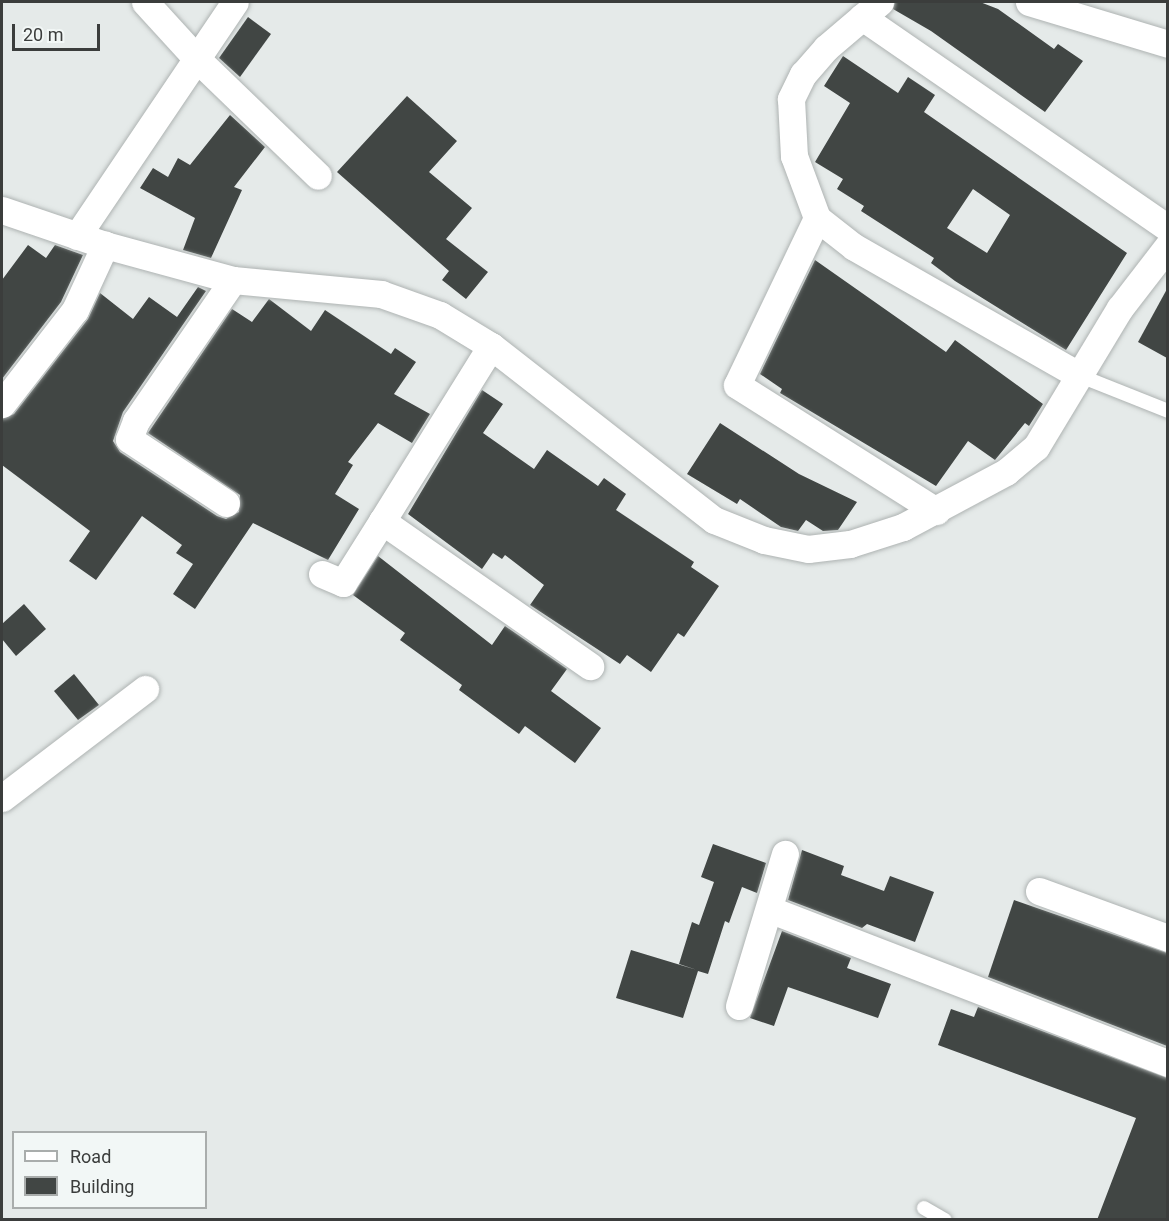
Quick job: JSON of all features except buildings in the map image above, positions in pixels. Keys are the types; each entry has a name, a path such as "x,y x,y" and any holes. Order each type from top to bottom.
{"street":[{"path":"145,2 197,59 318,176"},
{"path":"77,236 235,2"},
{"path":"1029,2 1167,44"},
{"path":"1077,375 854,246 817,218 794,156 791,99 803,74 871,9 1167,228"},
{"path":"2,210 105,245 233,280 381,294 440,315 492,345 714,520 764,540 808,549 850,544 936,511 1006,472 1036,447 1077,375 1167,246"},
{"path":"817,218 737,385 936,511"},
{"path":"2,404 75,310 105,245"},
{"path":"226,502 129,439 136,421 233,280"},
{"path":"322,574 343,584 492,345"},
{"path":"382,521 590,666"},
{"path":"2,798 145,689"},
{"path":"739,1006 771,910 785,854"},
{"path":"1038,891 1167,939"},
{"path":"771,910 1167,1063"}],"lane":[{"path":"1077,375 1167,411"},
{"path":"924,1208 945,1220"}]}
